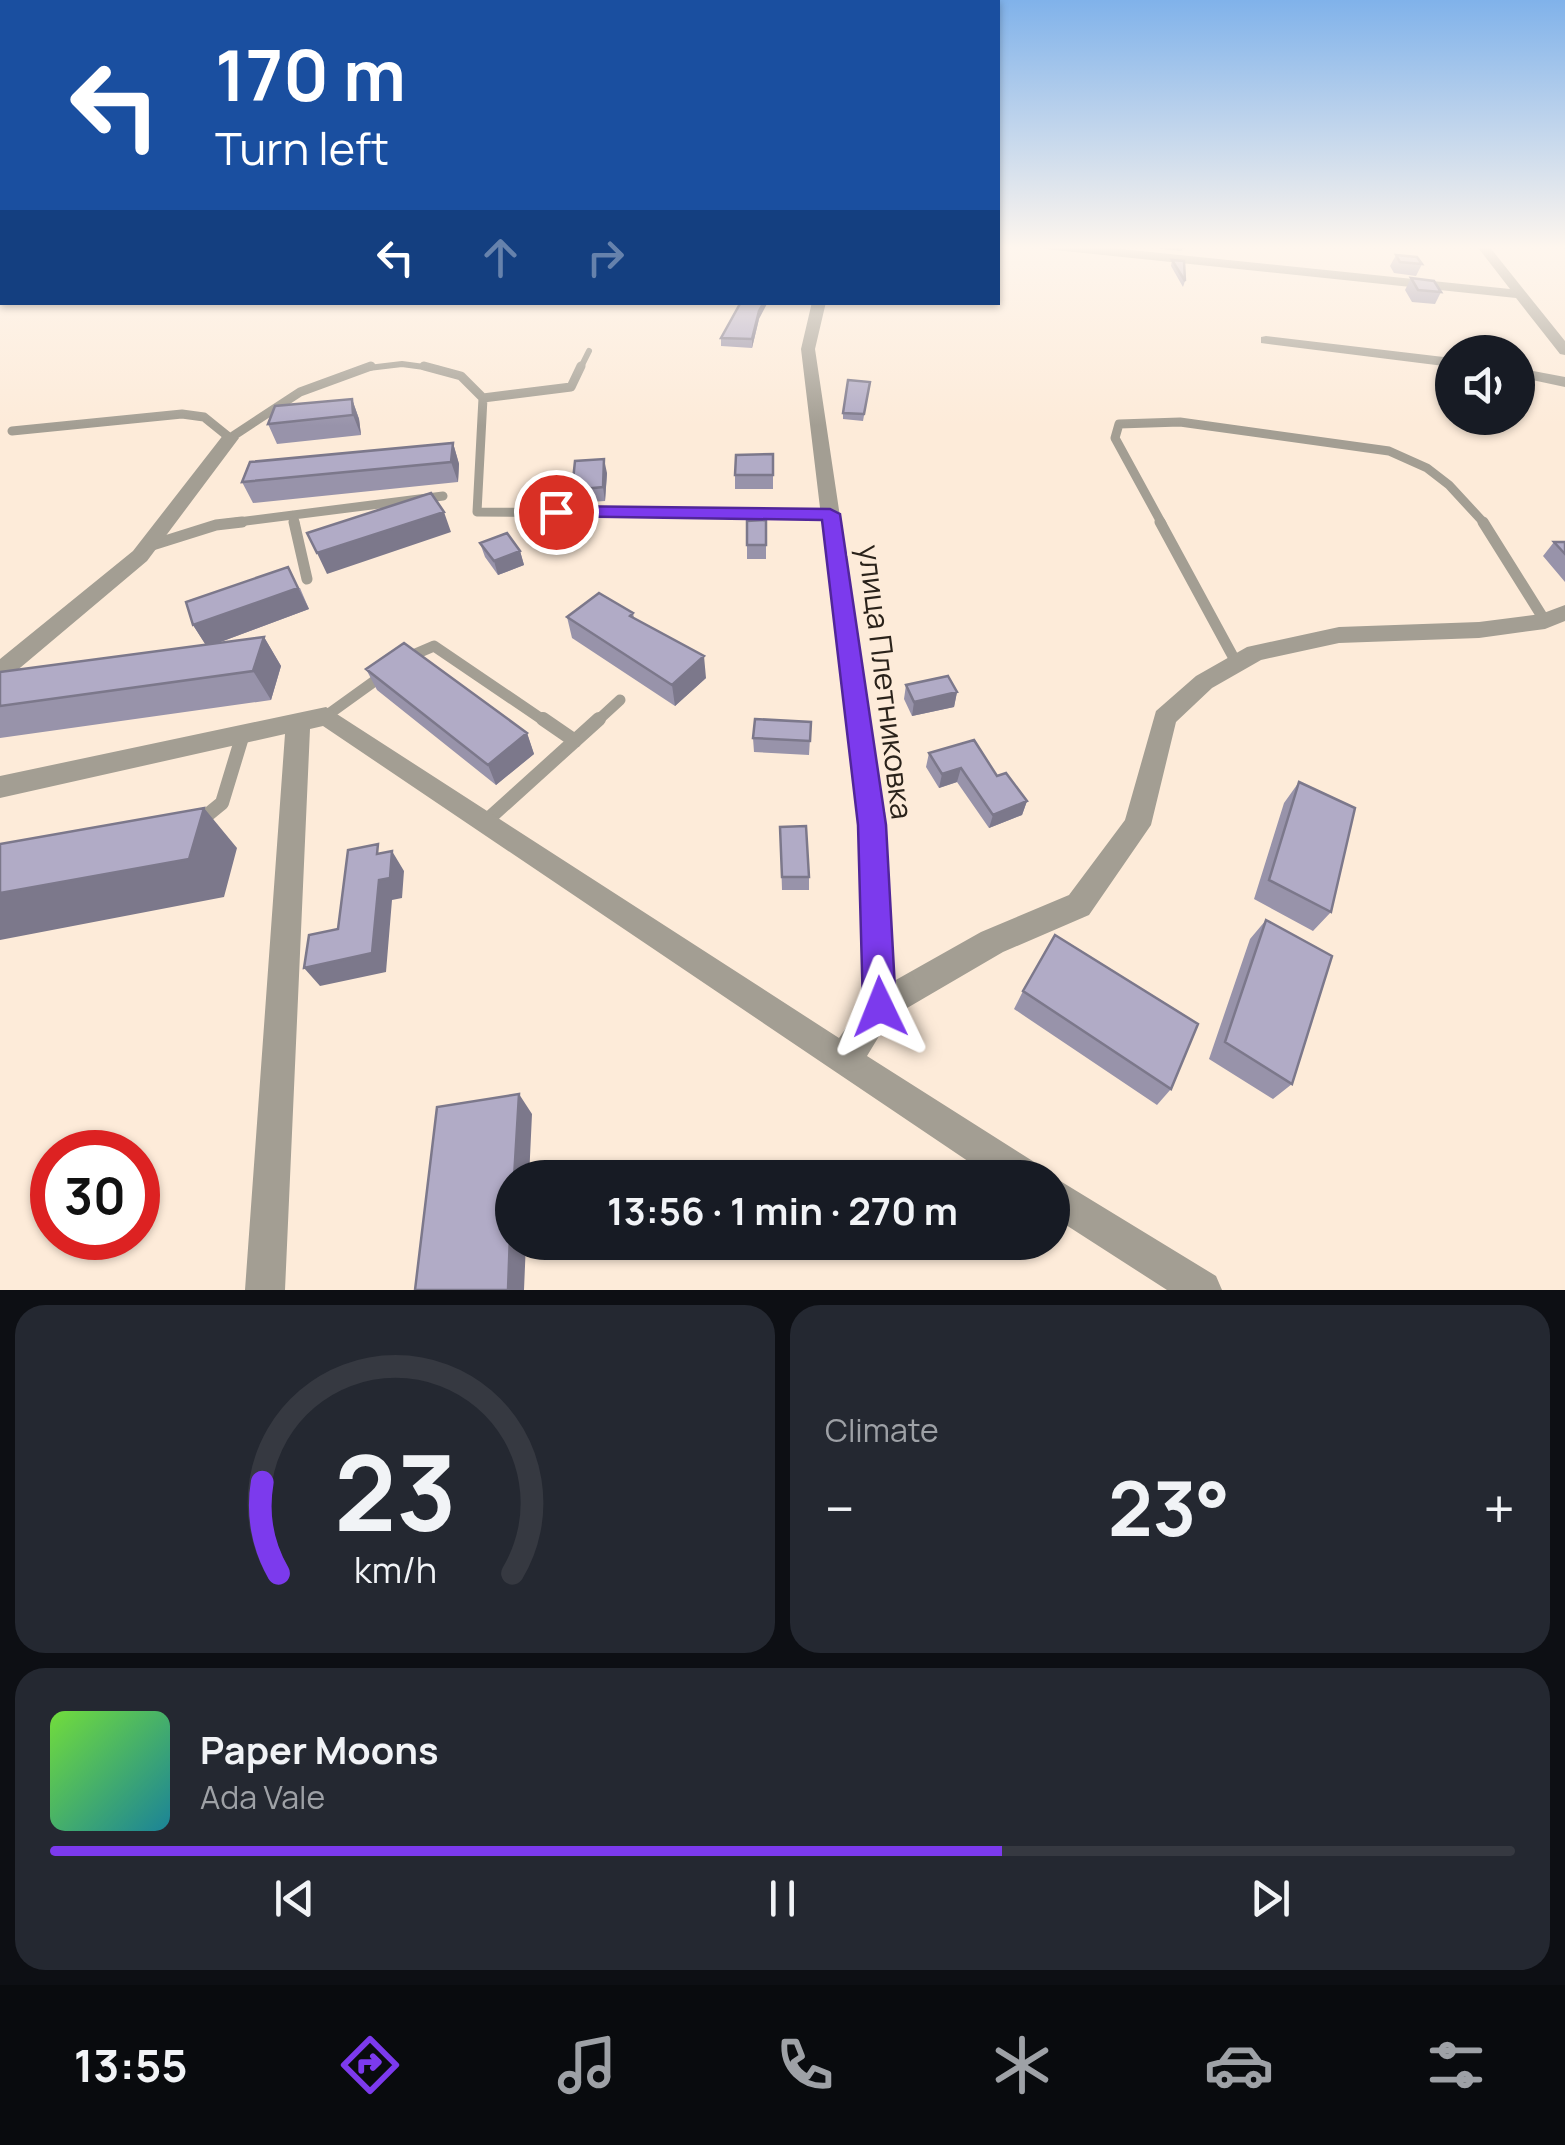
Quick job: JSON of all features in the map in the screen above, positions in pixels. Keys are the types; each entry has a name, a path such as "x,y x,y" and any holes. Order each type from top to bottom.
{"street":[{"name":"улица Плетниковка","path":"818,305 808,350 872,825 880,1007"},
{"path":"1527,305 1565,351"},
{"path":"1266,340 1435,361"},
{"path":"1535,376 1565,382"},
{"path":"0,672 146,547 230,438"},
{"path":"844,1061 880,1007 992,942 1078,905 1137,824 1165,718 1204,682 1255,653 1339,635 1479,630 1555,616"},
{"path":"265,1290 312,719"},
{"path":"0,787 312,719 485,822 998,1160"},
{"path":"1070,1206 1202,1290"}],"lane":[{"path":"483,398 572,387 589,351"},
{"path":"12,431 182,414 204,417 230,438 304,387 356,367 406,362 446,370 475,384 483,398 477,512 830,514"},
{"path":"1237,664 1115,438 1119,424 1182,420 1297,441 1400,454 1440,479 1481,514 1555,616"},
{"path":"146,547 216,525 443,496"},
{"path":"293,515 307,579"},
{"path":"312,719 412,654 434,646 576,740"},
{"path":"485,822 620,700"},
{"path":"178,826 197,823 222,803 243,734"}],"building":[{"path":"739,305 762,305 752,339 721,338"},
{"path":"848,380 870,382 864,414 843,413"},
{"path":"352,399 353,415 268,424 275,406"},
{"path":"453,443 451,462 242,482 250,462"},
{"path":"773,454 773,475 735,475 736,455"},
{"path":"604,459 603,487 572,490 575,461"},
{"path":"431,493 444,512 317,553 307,533"},
{"path":"766,520 766,545 747,545 747,521"},
{"path":"507,533 520,551 494,561 480,543"},
{"path":"1554,542 1565,542 1565,554"},
{"path":"288,567 298,588 193,625 186,602"},
{"path":"599,593 633,613 630,616 704,656 672,685 567,617"},
{"path":"264,637 253,671 0,706 0,672"},
{"path":"404,643 527,733 488,765 366,669"},
{"path":"948,676 957,692 914,702 906,685"},
{"path":"755,719 811,722 810,741 753,738"},
{"path":"974,740 997,776 1006,773 1027,801 993,815 961,768 942,774 929,753"},
{"path":"1299,782 1355,808 1331,912 1269,880"},
{"path":"204,808 189,859 0,893 0,844"},
{"path":"806,826 809,877 782,877 780,827"},
{"path":"378,844 377,854 392,851 390,878 379,880 372,953 304,968 309,935 338,929 348,850"},
{"path":"1266,920 1332,956 1292,1084 1225,1042"},
{"path":"1055,935 1198,1024 1171,1089 1023,991"},
{"path":"519,1094 515,1160 495,1160 495,1260 509,1260 508,1290 415,1290 437,1107"}],"route":[{"path":"556,512 830,514 872,825 880,1007"}]}
